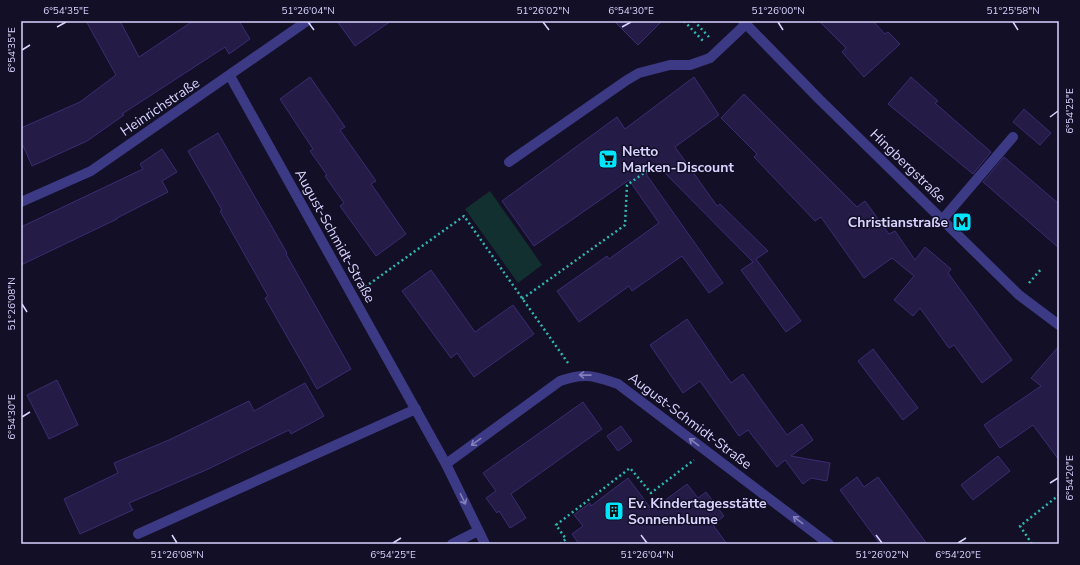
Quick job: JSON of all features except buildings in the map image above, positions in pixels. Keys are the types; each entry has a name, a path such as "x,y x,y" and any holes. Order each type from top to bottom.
{"street":[{"name":"Heinrichstraße","path":"21,202 91,171 230,76 307,21"},
{"path":"509,162 639,73 670,66 690,65 710,58 744,22"},
{"name":"Hingbergstraße","path":"744,22 819,99 1019,295 1059,325"},
{"name":"August-Schmidt-Straße","path":"230,76 446,464 485,544"},
{"path":"942,220 1013,137"},
{"name":"August-Schmidt-Straße","path":"446,464 560,381 576,375 592,375 618,384 829,544"},
{"path":"138,534 416,409"},
{"path":"452,544 478,531"}],"path":[{"path":"684,21 707,45"},
{"path":"694,21 713,40"},
{"path":"522,298 625,225 627,185 651,168"},
{"path":"352,296 464,216 576,375"},
{"path":"560,544 566,539 556,525 630,468 651,493 706,450"},
{"path":"1032,544 1020,526 1059,495"}],"green space":[{"path":"490,191 542,265 518,283 465,209"}],"place":[{"name":"Netto Marken-Discount","path":"608,159"},
{"name":"Christianstraße","path":"962,222"},
{"name":"Ev. Kindertagesstätte Sonnenblume","path":"614,511"}]}
